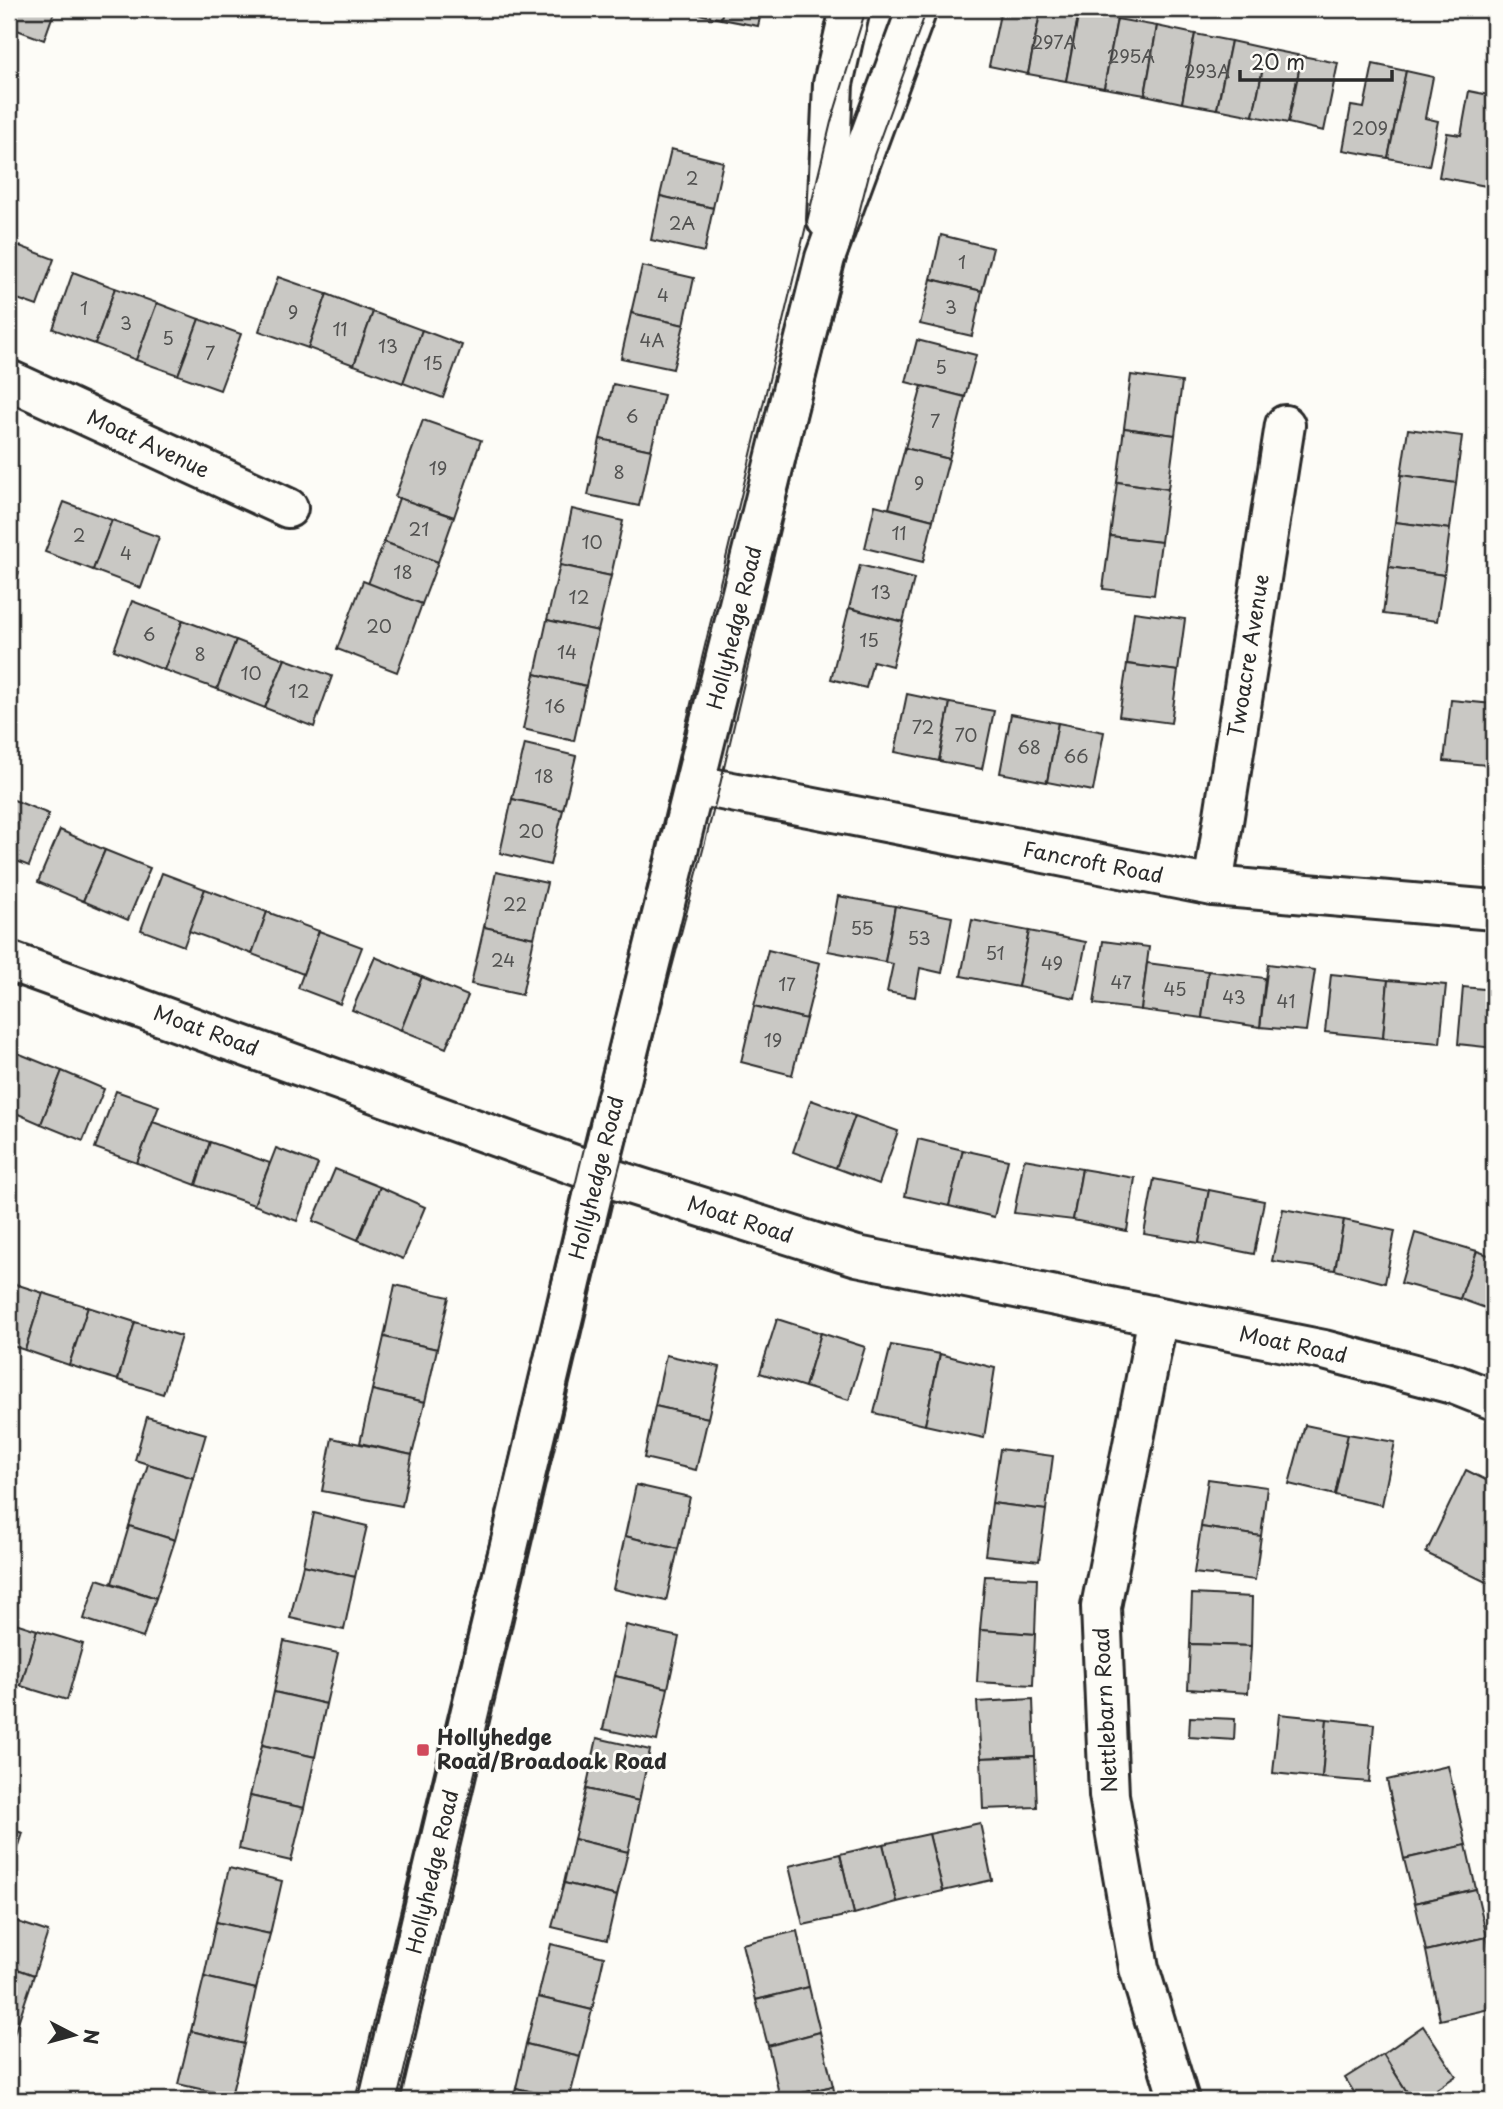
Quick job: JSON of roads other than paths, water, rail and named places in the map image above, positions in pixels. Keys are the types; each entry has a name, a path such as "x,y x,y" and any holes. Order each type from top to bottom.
{"street":[{"name":"Hollyhedge Road","path":"825,258 833,84 850,9"},
{"name":"Hollyhedge Road","path":"379,2100 597,1173 696,785 825,258 917,9"},
{"name":"Moat Avenue","path":"9,380 288,508"},
{"name":"Twoacre Avenue","path":"1213,886 1285,425"},
{"name":"Fancroft Road","path":"696,785 1213,886 1494,910"},
{"name":"Moat Road","path":"9,961 597,1173 857,1256 1324,1350 1456,1385 1494,1400"},
{"name":"Nettlebarn Road","path":"1158,1317 1101,1607 1109,1795 1139,1968 1179,2100"}],"tram line":[{"path":"355,2100 831,122 866,9"},
{"path":"397,2100 616,1180 719,789 811,398 874,155 927,9"}],"place":[{"name":"Hollyhedge Road/Broadoak Road","path":"423,1750"}]}
